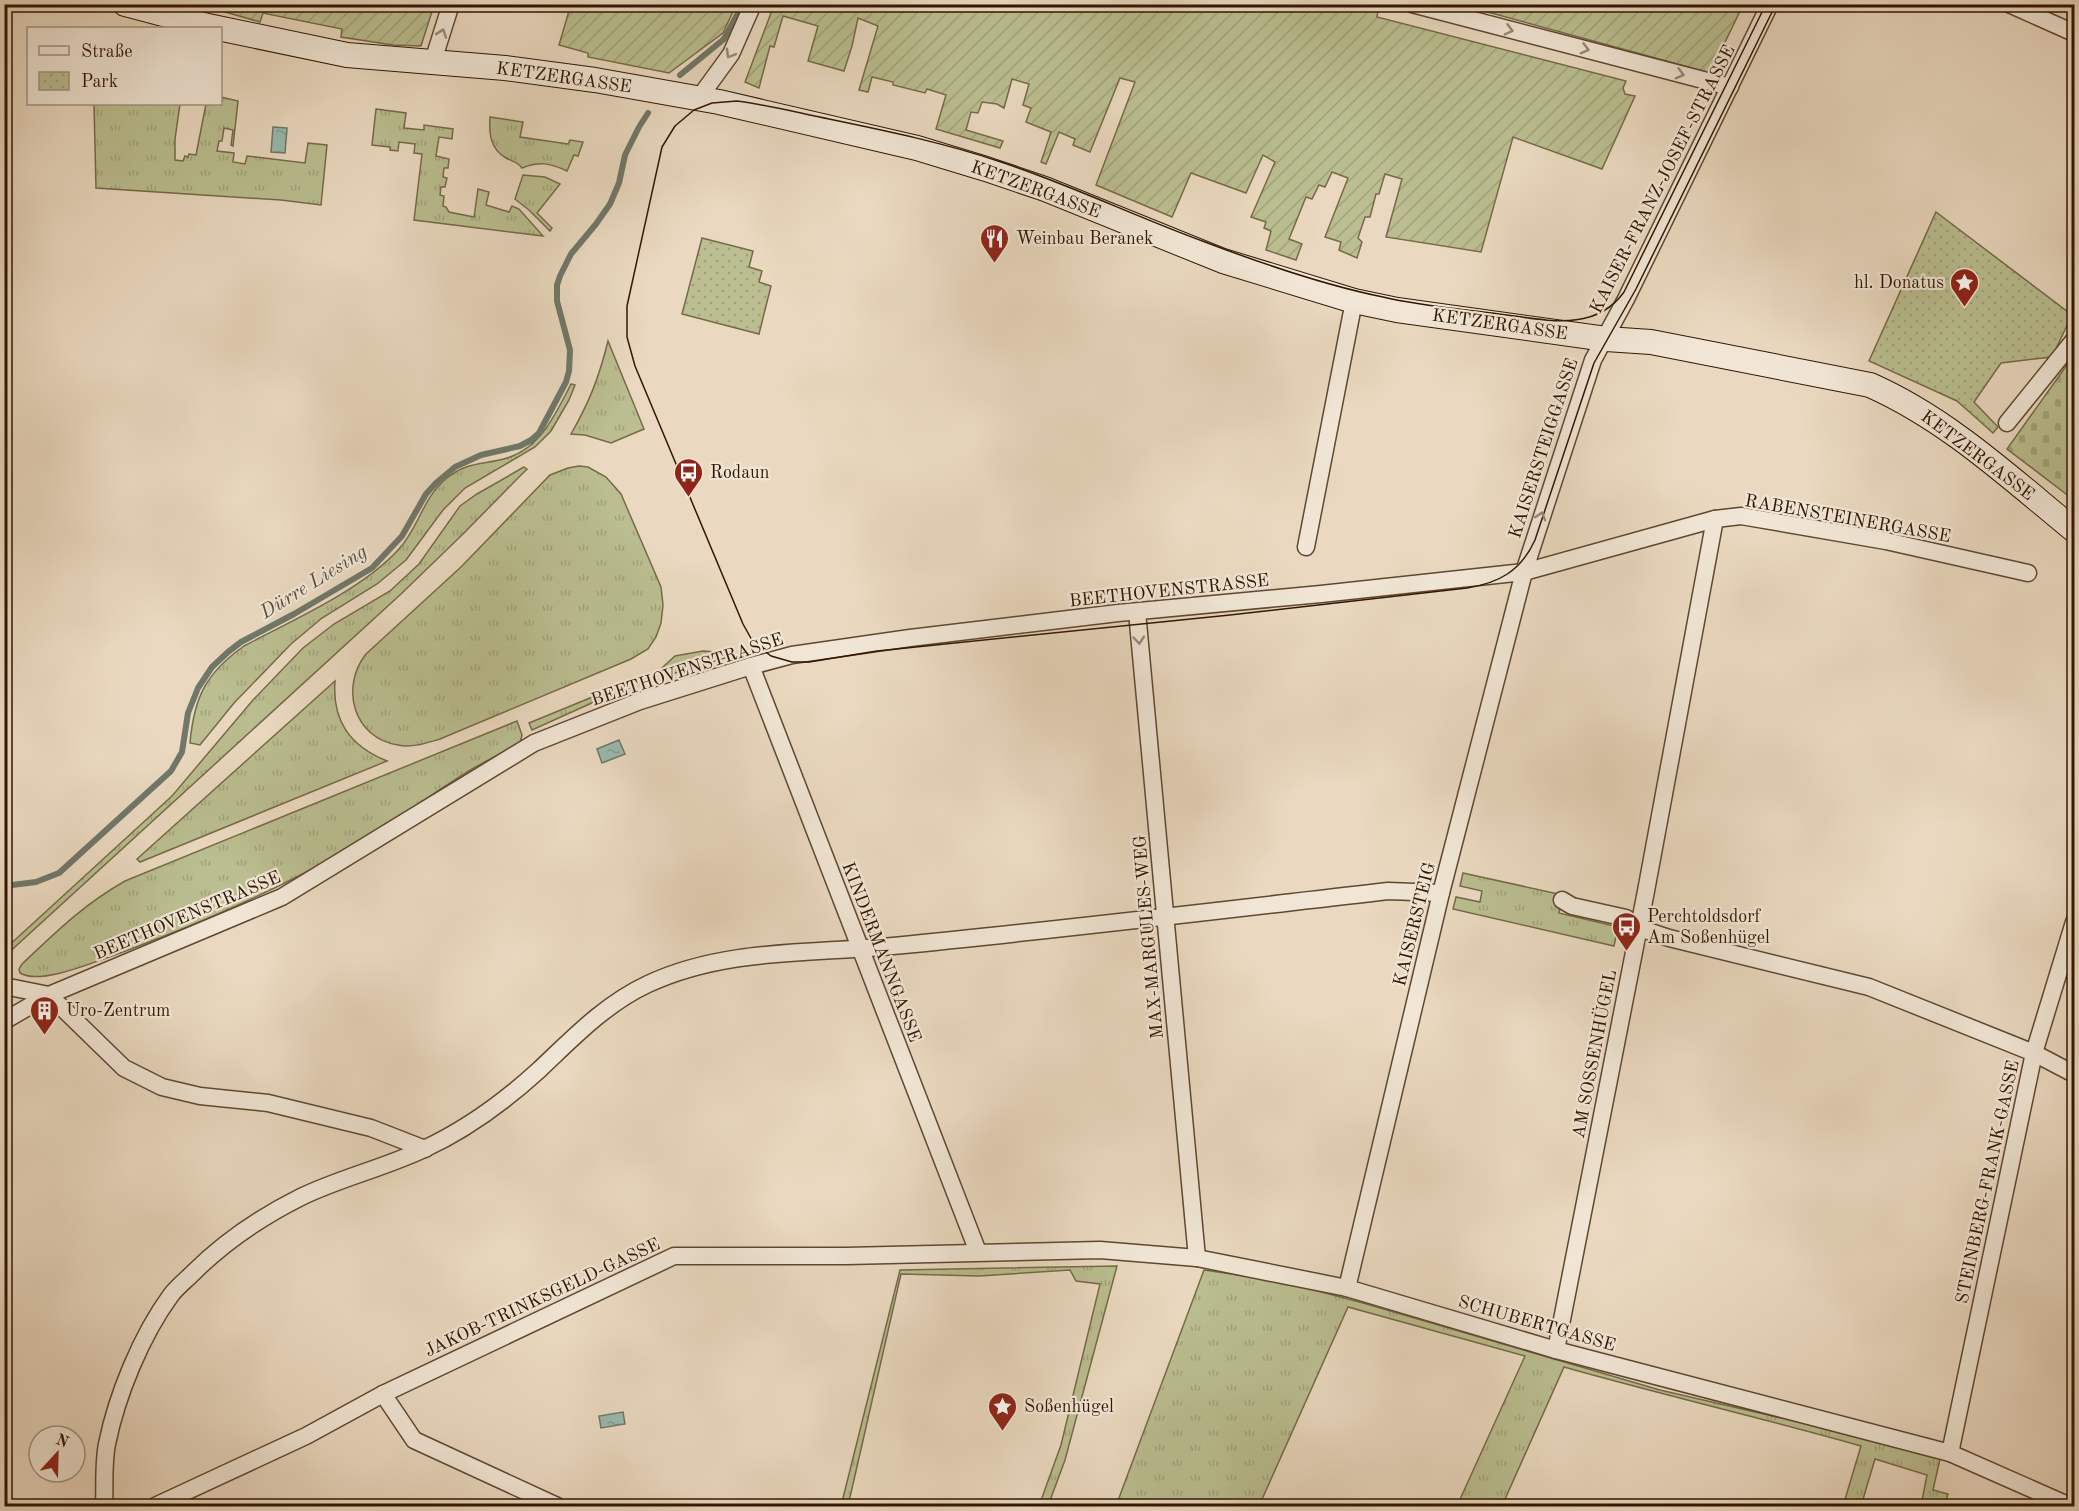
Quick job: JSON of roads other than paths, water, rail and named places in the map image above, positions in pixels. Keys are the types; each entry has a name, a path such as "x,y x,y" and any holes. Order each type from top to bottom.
{"main road":[{"name":"KETZERGASSE","path":"125,4 213,27"},
{"name":"KETZERGASSE","path":"222,29 347,55 505,68 595,80 699,98 917,148 986,169 1045,189 1223,261 1354,301 1397,310 1603,339 1651,342 1869,385 1901,399 1932,418 2074,530"}],"street":[{"path":"433,61 451,4"},
{"path":"699,98 731,54 753,4"},
{"path":"1412,4 1730,87"},
{"name":"KAISER-FRANZ-JOSEF-STRASSE","path":"1603,339 1626,299 1770,4"},
{"path":"2009,4 2074,33"},
{"path":"1306,548 1354,301"},
{"name":"KAISERSTEIGGASSE","path":"1524,572 1589,368 1603,339"},
{"path":"2007,423 2074,340"},
{"name":"RABENSTEINERGASSE","path":"1524,572 1715,519 1741,516 1875,539 2028,573"},
{"name":"AM SOSSENHÜGEL","path":"1556,1350 1639,928 1715,519"},
{"name":"BEETHOVENSTRASSE","path":"4,1021 50,995 282,897 534,743 640,701 751,666 792,655 910,638 1524,572"},
{"name":"KAISERSTEIG","path":"1347,1288 1441,892 1524,572"},
{"name":"MAX-MARGULES-WEG","path":"1137,612 1197,1258"},
{"name":"KINDERMANNGASSE","path":"751,666 978,1252"},
{"path":"104,1506 106,1448 118,1401 142,1343 172,1294 211,1255 254,1223 302,1196 425,1149 466,1125 510,1095 576,1033 608,1007 646,985 682,970 768,953 860,949 1388,891 1441,892"},
{"path":"1562,900 1572,906 1626,918 1639,928 1669,938 1869,987 2034,1053 2074,1074"},
{"name":"STEINBERG-FRANK-GASSE","path":"1950,1453 2034,1053 2074,922"},
{"path":"4,986 50,995 124,1068 162,1088 200,1096 268,1103 371,1128 425,1149"},
{"name":"SCHUBERTGASSE","path":"978,1252 1100,1250 1197,1258 1347,1288 1556,1350 1950,1453 2070,1506"},
{"name":"JAKOB-TRINKSGELD-GASSE","path":"155,1506 306,1436 382,1394 674,1256 846,1256 978,1252"},
{"path":"382,1394 414,1440 557,1506"}],"water":[{"path":"273,127 287,128 285,153 271,152"},
{"path":"619,740 625,754 602,763 597,749"},
{"path":"623,1412 625,1424 601,1428 599,1416"}],"waterway":[{"name":"Dürre Liesing","path":"680,75 724,39 743,4"},
{"name":"Dürre Liesing","path":"4,886 36,882 59,873 171,771 182,752 188,713 198,688 212,667 228,652 241,642 372,568 402,536 426,494 455,467 481,455 520,446 539,433 566,382 569,371 570,350 557,301 557,285 560,276 571,254 610,204 619,183 625,155 648,113"}],"tram line":[{"path":"1766,4 1624,292 1612,305 1598,314 1567,321 1533,319 1426,305 1338,286 1227,250 1027,171 980,155 916,138 737,101 712,103 694,110 675,126 662,147 627,306 627,337 635,366 743,624 753,642 771,656 792,662 809,662 877,651 1467,588 1489,583 1508,574 1523,560 1535,540 1594,363 1636,289 1776,4"}],"place":[{"name":"Weinbau Beranek","path":"995,264"},
{"name":"hl. Donatus","path":"1965,308"},
{"name":"Rodaun","path":"689,498"},
{"name":"Perchtoldsdorf Am Soßenhügel","path":"1626,952"},
{"name":"Uro-Zentrum","path":"45,1036"},
{"name":"Soßenhügel","path":"1003,1432"}]}
